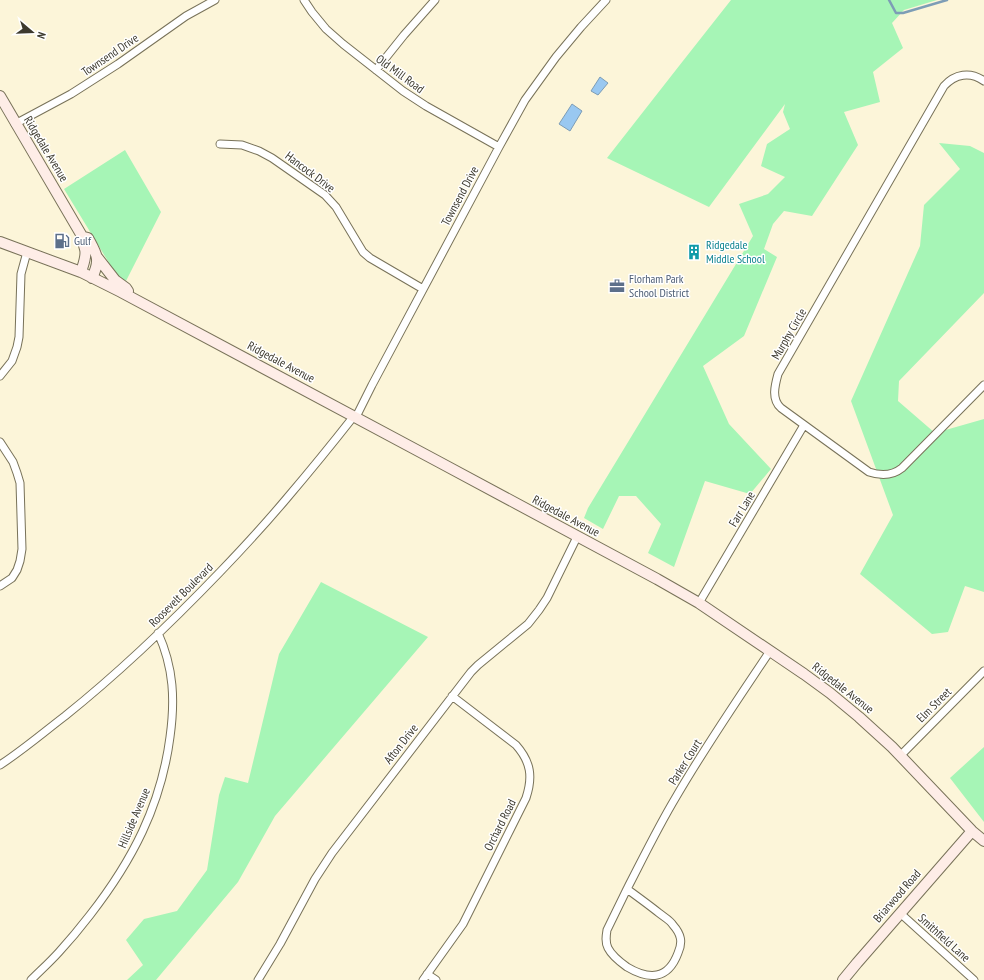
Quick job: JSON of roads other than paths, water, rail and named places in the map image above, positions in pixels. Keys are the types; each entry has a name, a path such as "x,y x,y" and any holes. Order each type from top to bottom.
{"main road":[{"name":"Ridgedale Avenue","path":"0,96 15,124 82,236 82,242 86,254 81,272 132,297 699,603 770,650 830,693 859,717 901,755 972,831 984,841"},
{"name":"Ridgedale Avenue","path":"82,236 88,238 97,257 115,280 126,288 132,297"},
{"path":"0,242 81,272"},
{"path":"92,278 96,268 97,257"},
{"name":"Briarwood Road","path":"843,980 972,831"}],"street":[{"name":"Townsend Drive","path":"15,124 71,94 118,64 186,16 215,0"},
{"name":"Old Mill Road","path":"304,0 326,29 403,91 426,106 499,147"},
{"path":"376,70 435,0"},
{"name":"Townsend Drive","path":"355,417 525,100 556,57 606,0"},
{"name":"Murphy Circle","path":"984,81 973,75 966,74 953,78 944,86 778,374 774,390 776,403 780,408 869,472 884,475 891,474 902,468 984,385"},
{"name":"Hancock Drive","path":"220,144 242,145 259,151 272,158 325,195 336,207 363,252 370,258 423,289"},
{"path":"0,376 12,361 17,347 19,337 21,274 27,252"},
{"name":"Roosevelt Boulevard","path":"0,765 24,748 84,700 132,659 158,634 228,563 287,499 355,417"},
{"name":"Farr Lane","path":"699,603 804,425"},
{"path":"0,442 18,473 20,484 22,549 17,570 12,578 0,586"},
{"name":"Afton Drive","path":"258,980 280,944 315,879 332,853 452,696 478,665 528,624 539,610 547,598 577,537"},
{"name":"Hillside Avenue","path":"31,980 67,942 106,895 138,842 152,809 163,776 168,752 173,704 169,665 164,646 158,634"},
{"name":"Parker Court","path":"627,889 672,923 681,939 681,944 674,964 663,974 658,976 645,975 636,972 619,962 608,948 606,942 607,930 627,889 676,798 724,720 770,650"},
{"name":"Elm Street","path":"901,755 984,671"},
{"name":"Orchard Road","path":"423,980 463,924 526,798 529,789 529,769 527,760 522,752 516,745 452,696"},
{"name":"Smithfield Lane","path":"900,913 974,980"},
{"path":"427,974 436,980"}],"water":[{"path":"600,77 608,83 598,95 591,91"},
{"path":"572,104 582,111 570,131 559,124"}],"waterway":[{"path":"889,0 896,13 903,13 947,0"}],"place":[{"name":"Gulf","path":"62,241"},
{"name":"Ridgedale Middle School","path":"694,252"},
{"name":"Florham Park School District","path":"617,286"}]}
